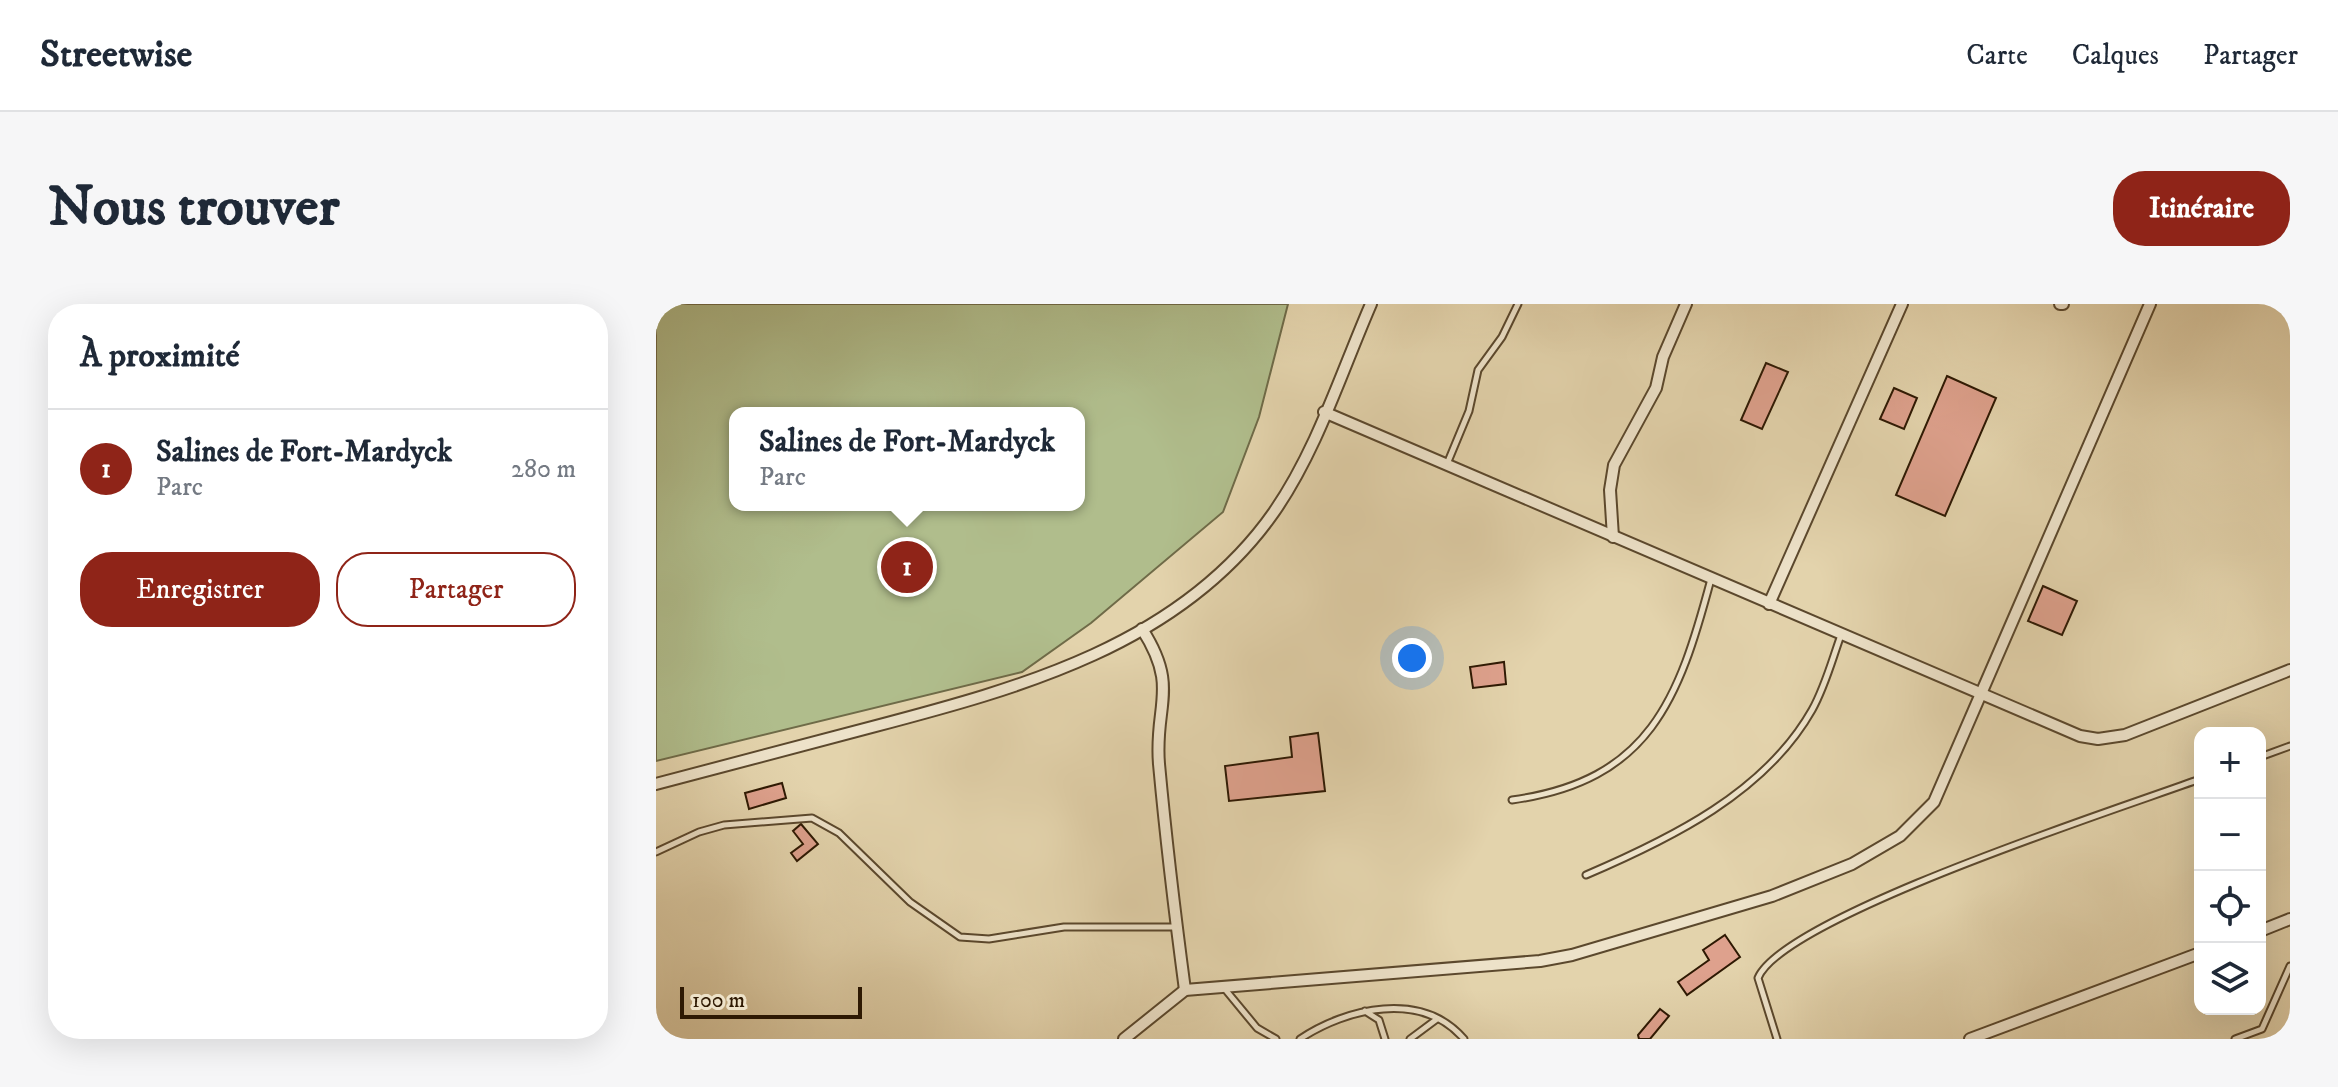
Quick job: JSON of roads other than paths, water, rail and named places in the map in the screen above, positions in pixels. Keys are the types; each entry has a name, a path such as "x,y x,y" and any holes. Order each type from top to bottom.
{"street":[{"path":"656,784 1011,689 1092,657 1142,629 1211,581 1256,535 1292,483 1371,304"},
{"path":"1613,537 1610,490 1614,465 1656,388 1663,357 1686,304"},
{"path":"1769,604 1902,304"},
{"path":"1124,1039 1185,990 1557,958 1803,885 1873,854 1922,817 1936,797 2150,304"},
{"path":"1324,412 2074,734 2104,739 2131,732 2290,670"},
{"path":"1142,629 1160,658 1164,677 1159,753 1185,990"},
{"path":"2266,929 2290,919"},
{"path":"1970,1039 2194,955"}],"lane":[{"path":"1447,465 1467,416 1478,370 1502,337 1518,304"},
{"path":"1512,800 1547,794 1588,777 1627,756 1646,738 1660,718 1690,655 1711,579"},
{"path":"1586,875 1705,813 1765,771 1788,746 1814,707 1841,635"},
{"path":"2266,755 2290,746"},
{"path":"1777,1039 1758,978 1765,966 1805,936 1871,901 2194,781"},
{"path":"656,852 699,832 724,825 812,818 839,833 927,915 967,939 998,938 1056,927 1177,927"},
{"path":"2235,1039 2262,1029 2290,966"},
{"path":"1223,987 1257,1028 1276,1039"},
{"path":"1364,1010 1379,1020 1385,1039"},
{"path":"1300,1039 1333,1018 1364,1010 1402,1010 1437,1019 1448,1024 1464,1039"},
{"path":"1410,1039 1437,1019"}],"place":[{"name":"Salines de Fort-Mardyck","path":"907,567"}]}
